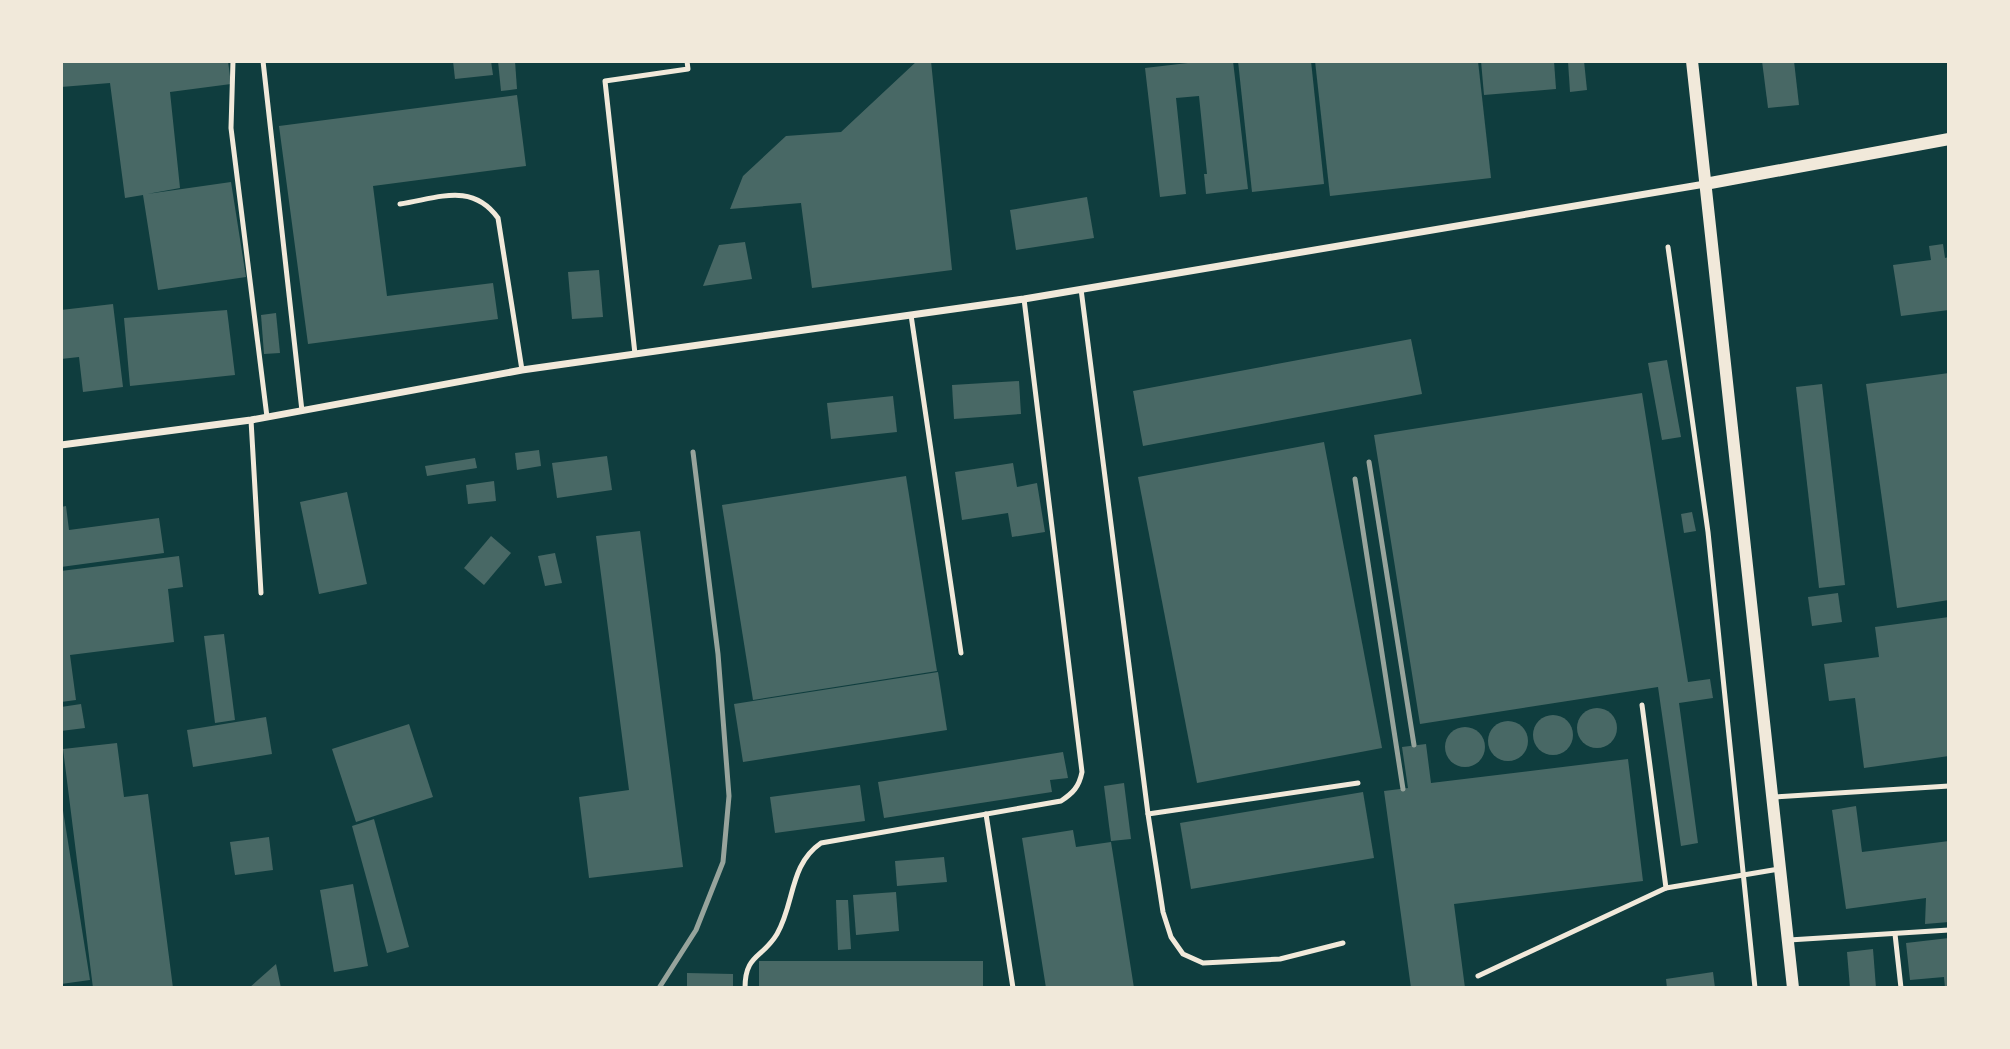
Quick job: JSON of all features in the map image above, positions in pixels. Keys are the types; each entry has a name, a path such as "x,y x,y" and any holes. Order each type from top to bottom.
{"street":[{"path":"1692,61 1793,988"},
{"path":"61,445 251,420 522,370 1024,299 1705,184 1949,139"}],"lane":[{"path":"233,61 231,128 267,417"},
{"path":"263,61 302,411"},
{"path":"635,354 605,81 688,69 687,61"},
{"path":"400,204 467,194 487,203 498,218 522,370"},
{"path":"1668,247 1708,532 1755,988"},
{"path":"1081,289 1148,814 1163,912 1171,937 1183,954 1203,963 1280,959 1343,943"},
{"path":"745,988 748,962 779,932 799,867 808,852 821,843 1061,801 1072,794 1080,783 1082,772 1024,299"},
{"path":"911,315 961,653"},
{"path":"251,420 261,593"},
{"path":"1642,705 1666,888"},
{"path":"1148,814 1358,783"},
{"path":"1774,797 1949,786"},
{"path":"986,814 1013,988"},
{"path":"1478,976 1666,888 1782,868"},
{"path":"1789,940 1949,930"},
{"path":"1895,933 1901,988"}],"building":[{"path":"61,61 228,61 231,84 170,92 180,188 147,194 231,182 246,277 158,290 143,195 125,198 110,83 61,87"},
{"path":"453,61 491,61 493,75 455,79"},
{"path":"498,61 515,61 517,89 501,91"},
{"path":"917,61 931,61 952,270 812,288 801,203 730,209 743,176 786,136 841,132"},
{"path":"1205,61 1233,61 1248,189 1206,194 1204,174 1207,174 1199,96 1176,98 1186,194 1160,197 1145,68"},
{"path":"1238,61 1311,61 1324,184 1252,192"},
{"path":"1315,61 1478,61 1491,178 1330,196"},
{"path":"1481,61 1554,61 1556,89 1484,95"},
{"path":"1568,61 1584,61 1587,90 1570,92"},
{"path":"1762,61 1794,61 1799,105 1768,108"},
{"path":"517,95 526,166 373,186 387,296 493,283 498,319 308,344 279,126"},
{"path":"1087,197 1094,238 1016,250 1010,210"},
{"path":"745,242 752,279 703,286 719,245"},
{"path":"1943,244 1945,258 1949,257 1949,310 1901,316 1893,265 1931,260 1929,246"},
{"path":"599,270 603,317 572,319 568,272"},
{"path":"113,304 123,387 83,392 79,357 61,359 61,310"},
{"path":"227,310 235,375 130,386 124,318"},
{"path":"276,313 280,353 264,354 261,315"},
{"path":"1411,339 1422,394 1143,446 1133,391"},
{"path":"1667,360 1681,437 1662,440 1648,363"},
{"path":"1949,373 1949,600 1897,608 1866,384"},
{"path":"1019,381 1021,414 954,419 952,385"},
{"path":"1822,384 1845,585 1819,588 1796,387"},
{"path":"1642,393 1688,682 1710,679 1713,698 1679,703 1698,843 1681,846 1658,687 1420,724 1374,435"},
{"path":"893,396 897,432 831,439 827,403"},
{"path":"1324,442 1382,748 1197,783 1138,477"},
{"path":"539,450 541,466 517,470 515,453"},
{"path":"607,456 612,490 557,498 552,463"},
{"path":"475,458 477,468 427,476 425,466"},
{"path":"1013,463 1017,487 1037,483 1045,532 1012,537 1008,513 962,520 955,472"},
{"path":"906,476 937,671 753,700 722,505"},
{"path":"494,481 496,501 468,504 466,485"},
{"path":"347,492 367,584 319,594 300,502"},
{"path":"66,506 69,530 159,518 164,553 61,567 61,507"},
{"path":"1692,512 1696,531 1684,533 1681,514"},
{"path":"640,531 683,867 589,878 579,797 629,790 596,536"},
{"path":"491,536 511,553 484,585 464,568"},
{"path":"555,553 562,583 545,586 538,556"},
{"path":"179,556 183,587 168,589 174,642 70,655 76,700 61,702 61,571"},
{"path":"1838,593 1842,622 1812,626 1808,597"},
{"path":"1949,617 1949,756 1864,768 1855,698 1829,701 1824,664 1879,657 1875,627"},
{"path":"224,634 235,720 215,723 204,636"},
{"path":"938,672 947,730 743,762 734,704"},
{"path":"81,704 85,728 61,731 61,707"},
{"path":"1597,708 1605,709 1611,714 1616,720 1616,736 1611,742 1605,747 1597,748 1589,747 1583,742 1578,736 1577,728 1578,720 1583,714 1589,709"},
{"path":"1553,715 1561,716 1567,721 1572,727 1572,743 1567,749 1561,754 1553,755 1545,754 1539,749 1534,743 1533,735 1534,727 1539,721 1545,716"},
{"path":"266,717 272,754 193,767 187,730"},
{"path":"1508,721 1516,722 1522,727 1527,733 1527,749 1522,755 1516,760 1508,761 1500,760 1494,755 1489,749 1488,741 1489,733 1494,727 1500,722"},
{"path":"409,724 433,797 356,822 332,749"},
{"path":"1465,727 1473,728 1479,733 1484,739 1484,755 1479,761 1473,766 1465,767 1457,766 1451,761 1446,755 1445,747 1446,739 1451,733 1457,728"},
{"path":"117,743 124,797 148,794 173,988 93,988 63,749"},
{"path":"1426,744 1431,783 1628,759 1643,881 1454,904 1465,988 1411,988 1384,791 1408,788 1402,747"},
{"path":"1063,752 1068,778 1050,780 1052,792 884,818 878,782"},
{"path":"1124,783 1131,839 1111,841 1104,786"},
{"path":"860,785 865,821 775,833 770,797"},
{"path":"1363,792 1374,858 1191,889 1180,823"},
{"path":"61,798 90,980 61,984"},
{"path":"1856,806 1862,852 1949,841 1949,922 1925,924 1926,898 1846,909 1832,810"},
{"path":"374,819 409,947 387,953 352,826"},
{"path":"1073,830 1076,847 1111,842 1134,988 1046,988 1022,838"},
{"path":"269,837 273,870 235,875 230,842"},
{"path":"944,857 947,882 897,886 895,861"},
{"path":"353,884 368,966 334,972 320,890"},
{"path":"896,892 899,931 856,935 853,895"},
{"path":"836,900 848,900 851,949 838,950"},
{"path":"1949,938 1949,988 1945,988 1944,977 1910,980 1906,943"},
{"path":"1873,949 1876,988 1850,988 1847,952"},
{"path":"759,961 983,961 983,988 759,988"},
{"path":"276,964 281,988 249,988"},
{"path":"1713,972 1715,988 1667,988 1666,979"},
{"path":"687,973 733,974 733,988 687,988"}],"railway":[{"path":"659,988 696,930 723,862 729,796 718,654 693,452"},
{"path":"1369,462 1414,745"},
{"path":"1355,479 1403,789"}]}
